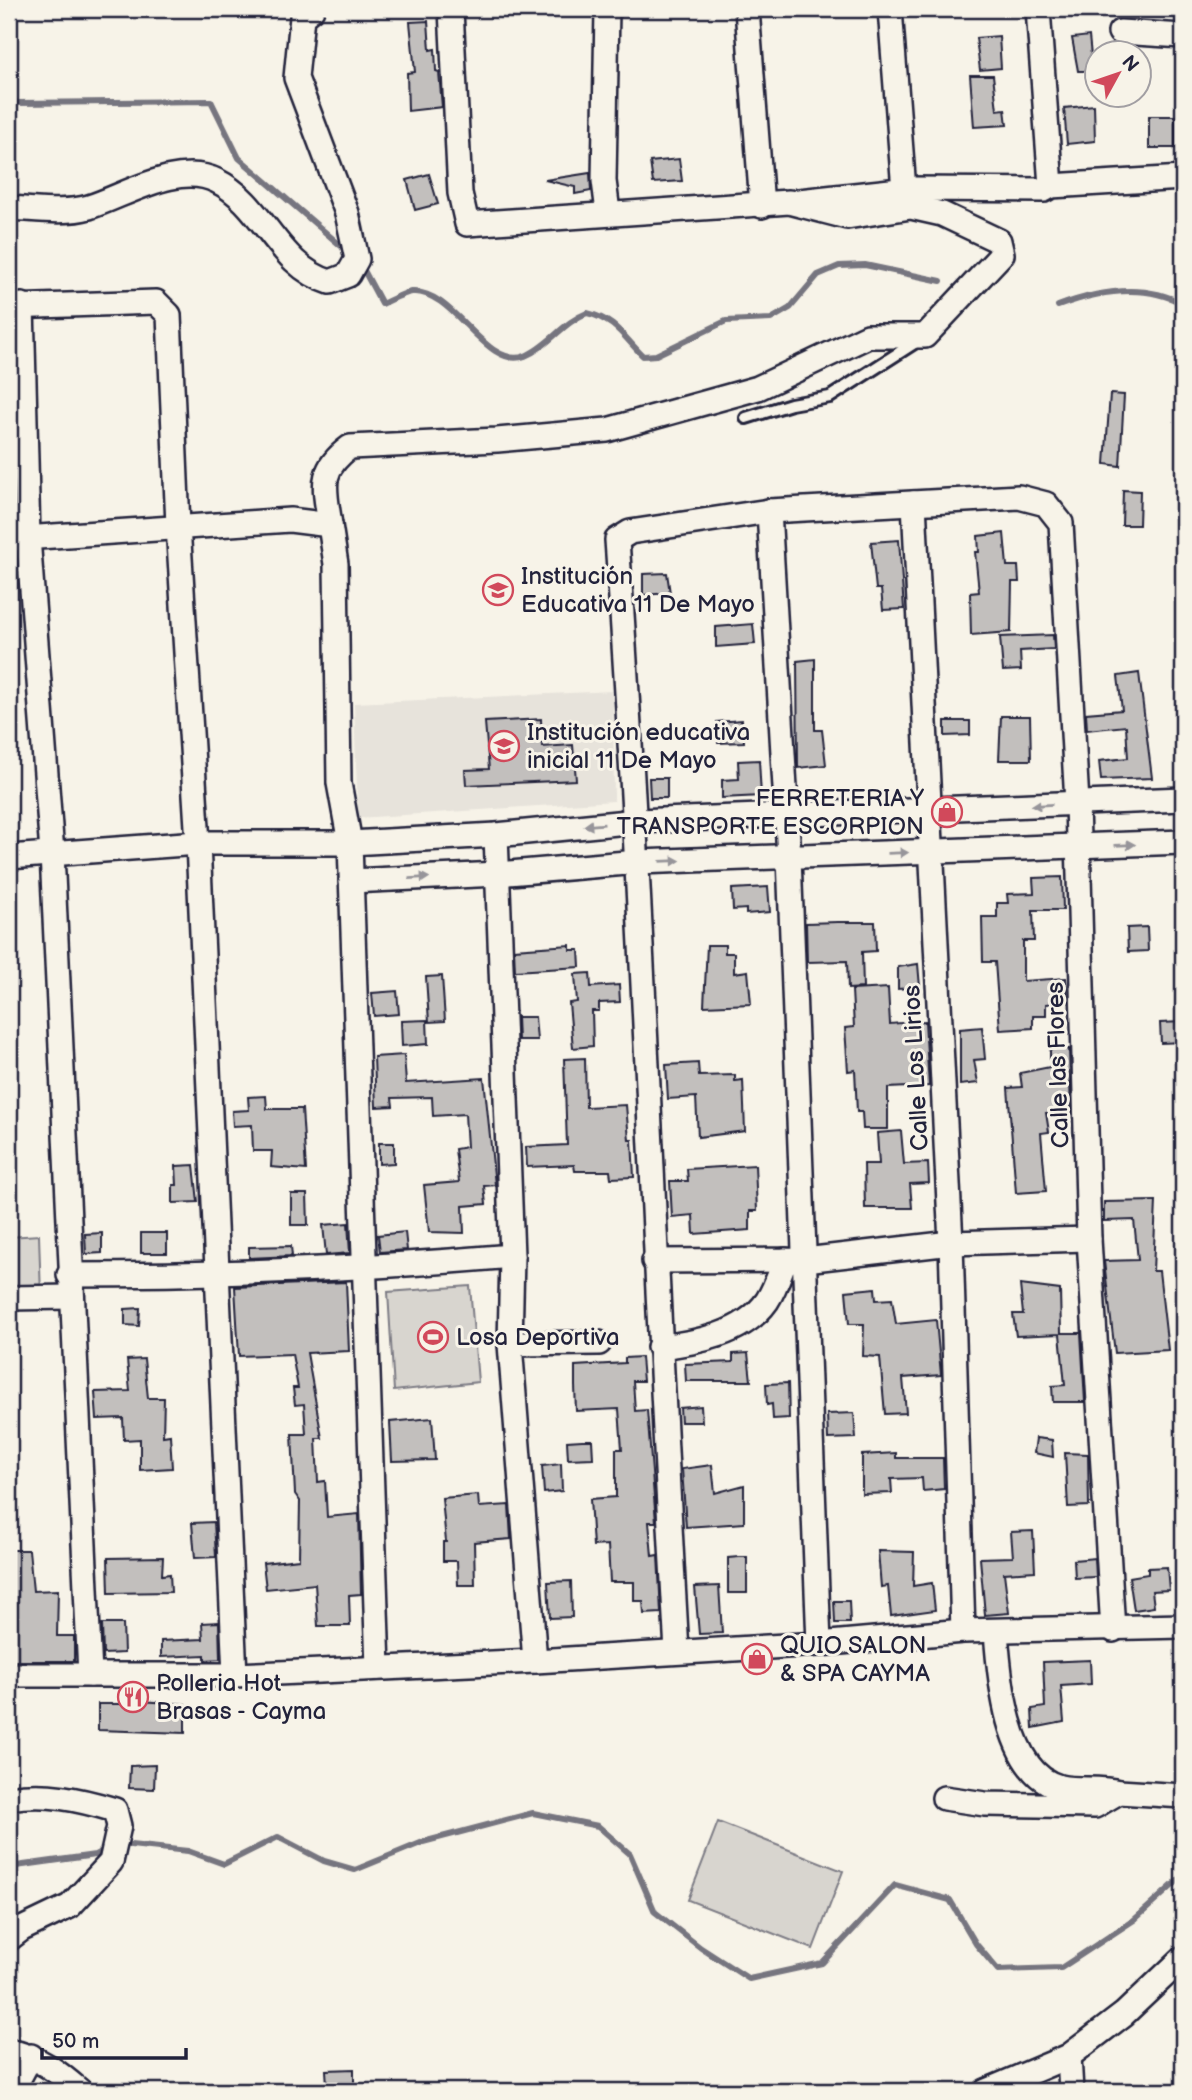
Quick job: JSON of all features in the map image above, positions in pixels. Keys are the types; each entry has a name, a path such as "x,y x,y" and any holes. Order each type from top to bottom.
{"street":[{"path":"451,9 460,193 467,224 608,212 762,206 904,190 1044,190 1051,186 1183,178"},
{"path":"607,9 604,181 608,212"},
{"path":"747,9 762,206"},
{"path":"890,9 904,190"},
{"path":"1038,9 1051,186"},
{"path":"9,208 87,208 138,187 176,176 214,179 243,197 269,233 303,270 330,282 348,275 357,260 347,212 296,78 307,13"},
{"path":"1120,32 1183,36"},
{"path":"379,1668 351,881 349,843 339,783 336,564 325,484 332,460 350,447 497,440 607,430 758,388 868,336 925,336 1000,259 1003,250 999,242 942,214 911,207 847,218 789,202"},
{"path":"90,1675 52,853 18,538 16,306 156,302 169,315 178,526 198,843 235,1675"},
{"name":"Calle las Flores","path":"914,503 1019,497 1046,504 1061,523 1077,803 1089,1239 1113,1630"},
{"path":"677,1651 654,1261 637,821 617,540 630,532 769,511 914,503"},
{"name":"Calle Los Lirios","path":"914,503 951,1243 963,1631"},
{"path":"769,511 789,857 795,1260 819,1644"},
{"path":"18,538 290,520 330,525"},
{"path":"9,857 198,843 349,843 496,835 637,821 1183,799"},
{"path":"496,835 512,1256 510,1344 535,1661"},
{"path":"351,881 498,874 638,862 1183,842"},
{"path":"654,1261 795,1260 951,1243 1089,1239"},
{"path":"9,1298 70,1286 217,1275 363,1269 512,1256"},
{"path":"659,1346 696,1343 750,1320 768,1300 795,1260"},
{"path":"510,1344 599,1343"},
{"path":"9,1675 235,1675 819,1644 963,1631 1113,1630 1183,1626"},
{"path":"996,1631 998,1664 1007,1710 1020,1754 1040,1776 1060,1787 1098,1787 1183,1796"},
{"path":"944,1798 985,1804 1095,1806 1119,1791"},
{"path":"9,1798 37,1794 80,1799 115,1810 119,1826 111,1862 70,1906 22,1929 9,1939"},
{"path":"986,2091 1069,2056 1124,2014 1183,1958"},
{"path":"9,2051 31,2056 55,2069 80,2091"},
{"path":"12,2091 31,2056"},
{"path":"1069,2056 1071,2091"}],"lane":[{"path":"746,418 791,404 830,397 925,336"}],"shaded area":[{"path":"613,691 614,801 358,818 354,703"},
{"path":"39,1235 41,1297 9,1302 9,1237"},
{"name":"Losa Deportiva","path":"470,1286 478,1382 394,1391 388,1292"},
{"path":"718,1822 843,1871 813,1949 688,1900"}],"building":[{"path":"428,21 430,50 435,49 442,107 408,111 407,73 415,72 410,22"},
{"path":"999,36 1001,68 980,70 976,38"},
{"path":"1089,36 1084,38 1084,71 1078,71 1072,38"},
{"path":"970,75 993,75 997,110 1005,109 1007,125 974,127"},
{"path":"1064,108 1094,108 1095,141 1067,144"},
{"path":"1149,116 1175,116 1175,148 1149,148"},
{"path":"679,159 682,181 653,183 650,162"},
{"path":"590,173 591,191 575,194 575,187 545,180"},
{"path":"429,174 438,204 415,210 407,180"},
{"path":"1110,394 1124,395 1120,466 1105,464"},
{"path":"1123,490 1140,491 1139,525 1122,525"},
{"path":"1004,533 1007,566 1018,566 1019,582 1012,582 1011,632 971,635 970,593 979,592 975,552 979,552 978,536"},
{"path":"899,540 904,609 883,610 881,589 876,589 871,542"},
{"path":"667,573 670,593 643,595 643,574"},
{"path":"753,624 755,644 716,647 716,627"},
{"path":"1053,635 1054,649 1020,651 1021,670 1003,671 1000,637"},
{"path":"815,659 815,730 822,730 826,765 798,768 797,661"},
{"path":"1139,673 1152,778 1101,780 1099,761 1128,758 1126,726 1087,730 1086,713 1122,710 1118,676"},
{"path":"1001,716 1030,716 1031,760 999,760"},
{"path":"541,719 542,747 573,745 576,780 466,785 465,770 489,769 485,722"},
{"path":"742,720 744,742 718,743 717,722"},
{"path":"945,721 970,721 970,735 945,736"},
{"path":"759,760 761,796 722,798 722,780 739,779 738,761"},
{"path":"649,778 667,778 667,798 650,798"},
{"path":"1062,877 1063,910 1033,910 1034,941 1023,941 1023,981 1066,978 1068,1002 1046,1004 1046,1016 1033,1016 1033,1028 1000,1030 995,962 983,962 982,917 997,917 997,903 1008,903 1007,894 1034,893 1033,878"},
{"path":"768,887 770,912 746,914 746,909 733,910 732,889"},
{"path":"875,922 876,951 862,952 863,988 848,989 847,961 807,962 806,923"},
{"path":"1147,927 1148,951 1128,952 1127,928"},
{"path":"570,945 570,950 579,950 580,967 515,971 514,949"},
{"path":"707,945 725,945 725,953 734,953 734,973 748,971 751,1004 704,1006"},
{"path":"918,964 920,987 898,989 898,967"},
{"path":"590,973 591,987 619,985 620,1002 599,1003 599,1011 592,1011 593,1046 573,1048 569,1003 577,1002 575,974"},
{"path":"442,976 445,1021 429,1022 426,977"},
{"path":"888,988 890,1024 925,1021 929,1086 888,1088 888,1129 863,1129 862,1112 857,1112 855,1070 848,1071 845,1028 854,1027 852,990"},
{"path":"397,991 399,1014 374,1016 372,993"},
{"path":"517,1017 535,1017 537,1040 518,1040"},
{"path":"427,1020 428,1044 402,1046 401,1021"},
{"path":"1183,1022 1183,1042 1161,1043 1160,1023"},
{"path":"982,1027 985,1059 974,1060 978,1083 960,1085 960,1029"},
{"path":"1050,1049 1069,1049 1071,1112 1046,1113 1049,1132 1041,1133 1046,1191 1016,1193 1008,1088 1022,1087 1020,1073 1050,1067"},
{"path":"404,1055 406,1083 484,1078 495,1185 484,1186 486,1204 463,1206 464,1233 429,1232 424,1185 459,1182 455,1149 467,1147 465,1114 433,1116 432,1097 392,1098 393,1106 376,1107 374,1057"},
{"path":"585,1058 586,1107 626,1105 634,1177 611,1178 610,1171 575,1171 574,1165 527,1167 526,1147 567,1145 564,1059"},
{"path":"698,1063 699,1076 735,1075 735,1081 743,1080 745,1131 698,1137 696,1097 668,1099 666,1065"},
{"path":"266,1096 267,1109 302,1109 306,1170 271,1167 272,1151 253,1151 252,1125 233,1126 232,1111 249,1110 248,1097"},
{"path":"901,1131 904,1164 928,1163 929,1183 910,1184 912,1208 865,1208 864,1164 879,1164 877,1133"},
{"path":"379,1143 394,1143 394,1163 379,1164"},
{"path":"194,1165 198,1202 173,1203 173,1185 177,1185 176,1166"},
{"path":"755,1165 757,1211 750,1211 750,1230 694,1234 693,1215 672,1217 670,1181 688,1181 687,1169"},
{"path":"291,1194 307,1194 308,1225 291,1225"},
{"path":"1156,1201 1153,1271 1159,1271 1168,1350 1115,1353 1104,1261 1138,1260 1134,1220 1104,1221 1104,1202"},
{"path":"348,1223 350,1253 326,1255 323,1225"},
{"path":"405,1232 407,1250 380,1252 378,1235"},
{"path":"102,1233 102,1253 86,1254 85,1234"},
{"path":"141,1233 167,1233 167,1253 141,1253"},
{"path":"291,1246 292,1256 249,1258 249,1247"},
{"path":"346,1282 349,1351 307,1353 322,1438 316,1438 318,1482 325,1481 327,1517 359,1514 361,1594 349,1595 350,1626 318,1626 315,1584 266,1589 263,1563 299,1559 300,1501 295,1494 292,1434 306,1434 304,1404 295,1405 293,1388 298,1388 292,1354 239,1356 235,1287"},
{"path":"1020,1285 1060,1290 1061,1333 1081,1333 1085,1402 1053,1402 1052,1386 1065,1385 1060,1334 1016,1336 1013,1314 1023,1314"},
{"path":"875,1288 876,1300 892,1299 896,1324 936,1320 941,1375 903,1378 906,1413 885,1414 880,1357 863,1356 864,1324 849,1324 846,1291"},
{"path":"140,1308 139,1326 125,1325 125,1309"},
{"path":"748,1353 751,1381 686,1381 685,1364 733,1362 733,1354"},
{"path":"641,1357 643,1381 633,1381 635,1411 647,1410 656,1522 649,1522 652,1556 658,1555 661,1613 644,1614 643,1601 634,1601 634,1582 610,1582 608,1545 593,1546 590,1499 616,1497 616,1449 622,1449 619,1409 576,1411 575,1386 575,1366 625,1363 625,1358"},
{"path":"144,1359 148,1398 164,1398 163,1436 170,1435 172,1468 140,1470 140,1439 124,1440 123,1418 97,1419 95,1392 130,1391 127,1360"},
{"path":"788,1383 789,1418 773,1419 772,1404 767,1405 766,1384"},
{"path":"701,1406 702,1422 681,1422 680,1408"},
{"path":"854,1413 856,1438 828,1439 827,1414"},
{"path":"432,1418 435,1460 392,1461 390,1422"},
{"path":"1036,1438 1052,1440 1053,1457 1034,1453"},
{"path":"592,1440 593,1458 568,1459 567,1441"},
{"path":"896,1453 896,1458 943,1458 944,1489 923,1491 922,1478 891,1479 892,1493 862,1494 862,1455"},
{"path":"1065,1453 1088,1454 1089,1506 1068,1507"},
{"path":"561,1464 562,1491 544,1493 542,1466"},
{"path":"712,1465 715,1493 744,1485 744,1523 686,1527 682,1469"},
{"path":"478,1495 479,1507 509,1505 511,1539 474,1542 475,1585 458,1585 457,1561 443,1561 443,1542 446,1542 442,1498"},
{"path":"214,1522 216,1557 195,1558 192,1523"},
{"path":"1033,1531 1035,1571 1004,1573 1009,1613 985,1615 980,1558 1013,1557 1011,1532"},
{"path":"9,1550 29,1550 33,1591 58,1590 57,1636 74,1636 74,1661 12,1661"},
{"path":"878,1551 914,1552 913,1586 932,1583 935,1610 891,1616 888,1586 881,1587"},
{"path":"163,1557 162,1575 170,1574 171,1592 109,1593 108,1558"},
{"path":"747,1557 747,1593 728,1593 728,1558"},
{"path":"1095,1558 1096,1577 1075,1578 1074,1560"},
{"path":"1167,1567 1169,1590 1152,1591 1154,1607 1134,1610 1129,1577 1148,1574 1148,1568"},
{"path":"571,1581 572,1617 550,1618 548,1582"},
{"path":"719,1586 722,1633 699,1634 695,1587"},
{"path":"834,1601 849,1601 850,1623 835,1623"},
{"path":"219,1622 220,1659 205,1660 205,1655 161,1657 161,1641 203,1639 202,1623"},
{"path":"102,1624 123,1624 124,1653 103,1654"},
{"path":"1090,1660 1091,1684 1061,1686 1064,1722 1033,1728 1032,1709 1045,1707 1043,1662"},
{"path":"140,1701 185,1704 185,1733 98,1730 98,1704 140,1704"},
{"path":"155,1765 154,1789 129,1788 130,1766"},
{"path":"354,2069 354,2084 327,2085 326,2070"}],"waterway":[{"path":"9,96 17,103 211,101 239,158 347,251"},
{"path":"360,263 382,304 412,292 427,295 442,303 483,342 497,352 511,357 525,356 533,352 570,322 587,313 612,324 643,356 656,355 726,321 771,319 790,308 818,275 839,266 865,265 941,281"},
{"path":"1058,306 1089,296 1121,291 1153,293 1183,304"},
{"path":"121,1844 188,1851 224,1864 278,1837 324,1861 355,1870 423,1842 533,1813 598,1826 630,1854 655,1912 701,1948 749,1979 822,1963 895,1885 950,1900 976,1944 998,1970 1061,1968 1134,1920 1183,1876"},
{"path":"9,1867 95,1855 108,1848"}],"place":[{"name":"Institución Educativa 11 De Mayo","path":"498,590"},
{"name":"Institución educativa inicial 11 De Mayo","path":"504,746"},
{"name":"FERRETERIA Y TRANSPORTE ESCORPION","path":"947,812"},
{"name":"Losa Deportiva","path":"433,1337"},
{"name":"QUIO SALON & SPA CAYMA","path":"757,1659"},
{"name":"Polleria Hot Brasas - Cayma","path":"133,1697"}]}
